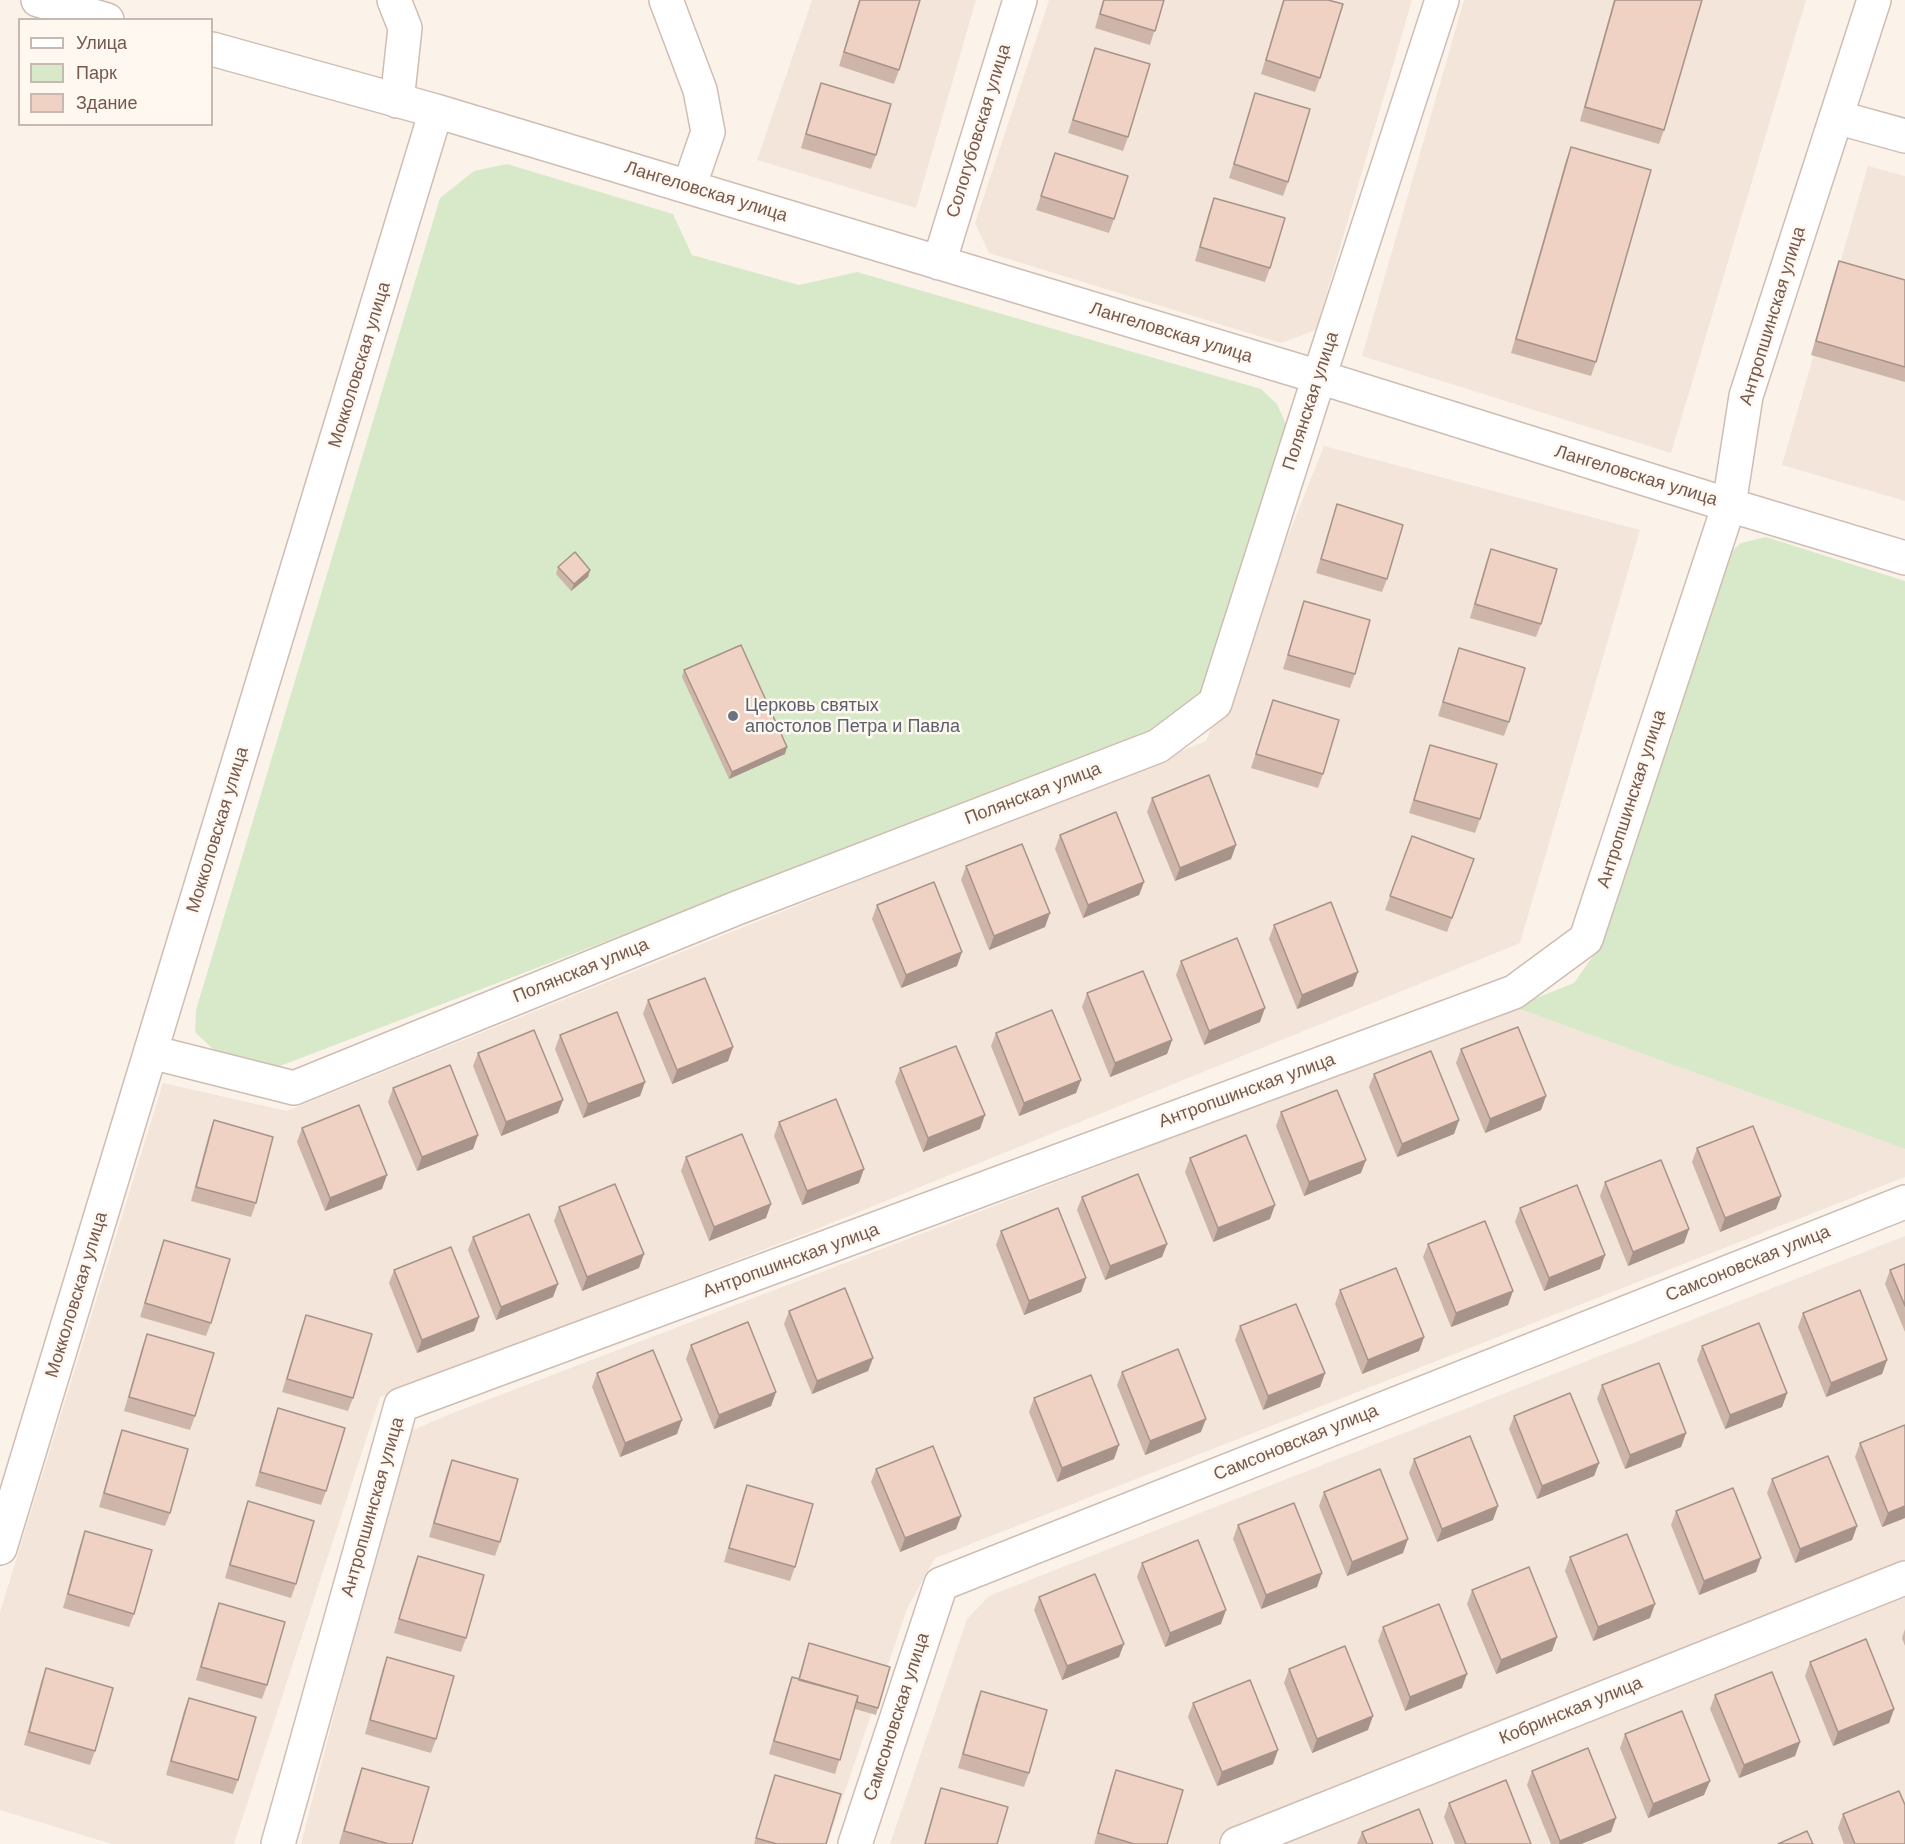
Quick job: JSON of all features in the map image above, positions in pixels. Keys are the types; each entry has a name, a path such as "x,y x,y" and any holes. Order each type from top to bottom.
{"street":[{"path":"38,0 100,18"},
{"path":"394,0 405,28 397,101"},
{"path":"666,0 700,90 708,132 689,187"},
{"name":"Сологубовская улица","path":"939,263 1020,0"},
{"name":"Полянская улица","path":"151,1052 294,1088 737,908 1158,746 1215,703 1318,377 1442,0"},
{"name":"Антропшинская улица","path":"278,1844 401,1405 1514,992 1586,939 1729,505 1746,396 1874,0"},
{"name":"Лангеловская улица","path":"213,49 436,111 689,187 1318,377 1905,558"},
{"name":"Мокколовская улица","path":"0,1548 436,111"},
{"path":"1836,117 1905,136"},
{"name":"Самсоновская улица","path":"855,1844 941,1584 1905,1202"},
{"name":"Кобринская улица","path":"1238,1844 1905,1578"}],"shaded area":[{"path":"812,0 976,0 916,208 757,160"},
{"path":"1049,0 1412,0 1316,330 1281,343 989,253 975,223"},
{"path":"1464,0 1806,0 1671,453 1362,356"},
{"path":"1868,166 1905,176 1905,501 1782,465"},
{"path":"1324,446 1640,530 1520,943 812,1231 380,1397 234,1844 112,1844 0,1810 0,1612 163,1083 287,1111 1206,741"},
{"path":"1514,1007 1905,1149 1905,1177 935,1558 907,1609 827,1844 301,1844 406,1433 453,1413"},
{"path":"1905,1236 1905,1844 890,1844 967,1619 989,1596"}],"green space":[{"path":"507,164 673,214 692,255 799,285 857,272 1261,389 1277,404 1288,429 1200,695 1154,732 280,1066 244,1062 216,1052 195,1032 196,1010 440,198 474,171"},
{"path":"1766,537 1905,581 1905,1149 1514,1007 1574,983 1602,943 1725,557 1741,543"}],"building":[{"path":"860,0 920,0 899,70 844,52"},
{"path":"1104,0 1164,0 1155,31 1100,14"},
{"path":"1284,0 1328,0 1343,4 1320,78 1266,60"},
{"path":"1615,0 1702,0 1664,130 1585,107"},
{"path":"1095,48 1150,64 1128,137 1073,120"},
{"path":"821,83 891,104 876,155 806,134"},
{"path":"1255,93 1310,109 1288,182 1234,164"},
{"path":"1571,147 1651,170 1596,362 1516,339"},
{"path":"1055,153 1128,176 1114,219 1041,196"},
{"path":"1214,198 1285,218 1270,268 1200,247"},
{"path":"1839,261 1905,280 1905,367 1816,341"},
{"path":"1337,504 1403,525 1387,579 1321,559"},
{"path":"1491,549 1557,569 1541,624 1475,604"},
{"path":"575,552 590,570 574,584 558,567"},
{"path":"1304,601 1370,620 1355,674 1288,655"},
{"name":"Церковь святых апостолов Петра и Павла","path":"741,645 787,747 732,772 684,670"},
{"path":"1459,648 1525,668 1509,722 1443,702"},
{"path":"1273,700 1339,720 1323,774 1256,754"},
{"path":"1430,745 1497,764 1480,819 1414,800"},
{"path":"1209,775 1236,845 1180,868 1152,798"},
{"path":"1116,812 1144,882 1088,905 1060,835"},
{"path":"1412,836 1474,859 1452,918 1390,896"},
{"path":"1022,844 1050,913 994,936 966,866"},
{"path":"934,882 962,952 906,975 877,905"},
{"path":"1331,902 1358,972 1302,995 1274,925"},
{"path":"1237,938 1265,1008 1209,1031 1181,961"},
{"path":"1143,971 1172,1040 1115,1063 1087,993"},
{"path":"705,978 733,1047 677,1070 648,1000"},
{"path":"1052,1010 1081,1080 1024,1103 996,1033"},
{"path":"617,1012 645,1082 588,1104 560,1035"},
{"path":"1518,1027 1546,1096 1490,1119 1461,1049"},
{"path":"534,1030 563,1100 506,1122 478,1053"},
{"path":"956,1046 985,1115 928,1138 900,1068"},
{"path":"1431,1051 1459,1120 1402,1144 1374,1074"},
{"path":"450,1065 478,1135 422,1157 393,1088"},
{"path":"1337,1090 1366,1160 1309,1182 1281,1112"},
{"path":"836,1099 864,1169 807,1191 779,1122"},
{"path":"359,1105 387,1175 330,1198 302,1128"},
{"path":"214,1120 273,1137 256,1203 196,1187"},
{"path":"1753,1126 1781,1196 1725,1218 1697,1148"},
{"path":"742,1134 771,1204 714,1227 686,1157"},
{"path":"1246,1135 1275,1205 1218,1228 1190,1158"},
{"path":"1661,1160 1689,1229 1633,1252 1605,1182"},
{"path":"1138,1174 1167,1244 1110,1266 1082,1197"},
{"path":"615,1184 644,1254 587,1277 559,1207"},
{"path":"1577,1185 1605,1255 1549,1278 1520,1208"},
{"path":"1058,1208 1086,1278 1029,1301 1001,1231"},
{"path":"529,1214 558,1284 501,1307 473,1237"},
{"path":"1485,1221 1513,1291 1456,1313 1428,1244"},
{"path":"164,1240 230,1259 211,1323 145,1303"},
{"path":"451,1247 479,1317 422,1340 394,1270"},
{"path":"1905,1264 1905,1306 1890,1270"},
{"path":"1396,1268 1424,1337 1368,1360 1340,1290"},
{"path":"845,1288 873,1358 817,1381 789,1311"},
{"path":"1860,1290 1887,1360 1831,1383 1803,1313"},
{"path":"1296,1304 1325,1373 1268,1396 1240,1326"},
{"path":"306,1315 372,1334 353,1398 287,1379"},
{"path":"748,1322 776,1392 719,1415 691,1345"},
{"path":"1759,1323 1787,1393 1730,1415 1702,1346"},
{"path":"147,1334 214,1353 195,1416 129,1397"},
{"path":"1178,1349 1206,1419 1150,1441 1122,1372"},
{"path":"653,1350 682,1420 625,1443 597,1373"},
{"path":"1659,1363 1686,1433 1630,1455 1602,1385"},
{"path":"1091,1375 1119,1445 1062,1468 1034,1398"},
{"path":"1570,1393 1599,1463 1542,1486 1514,1416"},
{"path":"278,1408 345,1428 326,1491 260,1472"},
{"path":"1905,1425 1905,1506 1888,1513 1860,1443"},
{"path":"122,1430 188,1449 170,1513 104,1493"},
{"path":"1470,1436 1498,1506 1442,1529 1414,1459"},
{"path":"933,1446 961,1516 905,1538 876,1469"},
{"path":"1828,1456 1857,1526 1800,1549 1772,1479"},
{"path":"452,1460 518,1479 500,1542 434,1523"},
{"path":"1380,1469 1408,1539 1352,1562 1324,1492"},
{"path":"747,1485 813,1504 795,1567 729,1548"},
{"path":"1733,1488 1761,1558 1704,1581 1676,1511"},
{"path":"248,1501 314,1521 296,1584 230,1565"},
{"path":"1294,1503 1322,1573 1266,1595 1238,1525"},
{"path":"85,1531 152,1550 134,1614 68,1594"},
{"path":"1627,1534 1655,1604 1598,1627 1570,1557"},
{"path":"1198,1540 1226,1610 1170,1633 1142,1563"},
{"path":"418,1556 484,1575 466,1638 399,1619"},
{"path":"1529,1567 1557,1637 1501,1660 1472,1590"},
{"path":"1095,1574 1124,1644 1067,1666 1039,1597"},
{"path":"219,1603 285,1622 267,1685 201,1667"},
{"path":"1439,1604 1467,1674 1410,1697 1383,1627"},
{"path":"1866,1639 1894,1709 1838,1732 1810,1662"},
{"path":"809,1643 890,1667 878,1708 857,1702 858,1696 799,1680"},
{"path":"1345,1646 1373,1716 1317,1739 1289,1669"},
{"path":"387,1657 454,1676 436,1739 370,1720"},
{"path":"46,1668 113,1688 95,1751 29,1732"},
{"path":"1772,1672 1800,1742 1744,1765 1715,1695"},
{"path":"792,1677 858,1696 840,1760 774,1741"},
{"path":"1250,1680 1278,1750 1222,1772 1193,1703"},
{"path":"981,1691 1047,1710 1029,1773 963,1754"},
{"path":"189,1698 256,1717 238,1780 171,1761"},
{"path":"1682,1711 1710,1781 1653,1804 1625,1734"},
{"path":"1588,1748 1616,1818 1560,1841 1532,1771"},
{"path":"362,1768 429,1787 412,1844 389,1844 344,1831"},
{"path":"1116,1770 1183,1790 1167,1844 1134,1844 1098,1833"},
{"path":"775,1775 841,1794 826,1844 777,1844 756,1838"},
{"path":"1506,1780 1531,1844 1466,1844 1449,1803"},
{"path":"941,1788 1008,1807 997,1844 925,1844"},
{"path":"1899,1791 1905,1805 1905,1844 1855,1844 1843,1814"},
{"path":"1419,1809 1433,1844 1367,1844 1362,1832"},
{"path":"1807,1831 1813,1844 1778,1844"}],"place":[{"name":"Церковь святых апостолов Петра и Павла","path":"733,716"}]}
